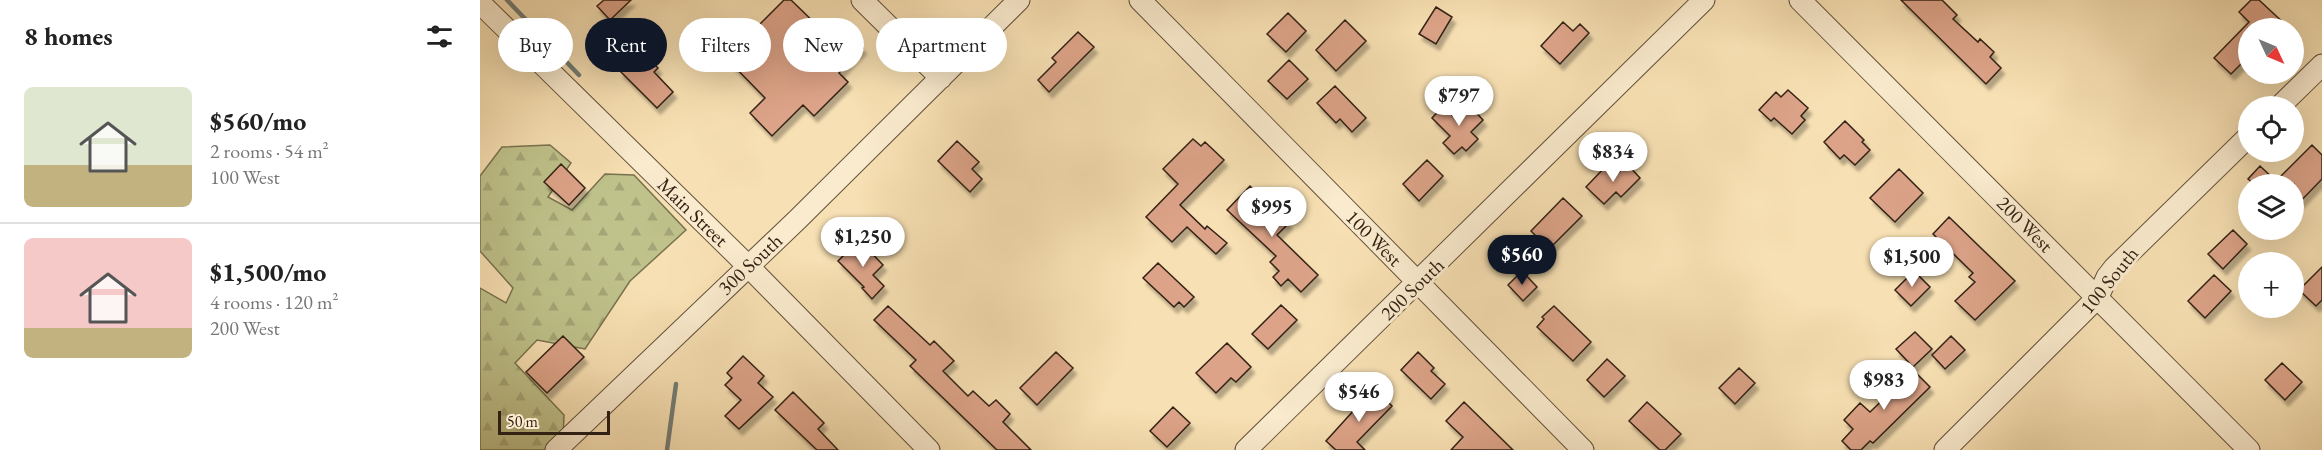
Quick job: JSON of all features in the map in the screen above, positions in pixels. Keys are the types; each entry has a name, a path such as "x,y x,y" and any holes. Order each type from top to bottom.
{"street":[{"path":"862,0 941,78"},
{"name":"300 South","path":"556,450 748,266 1019,0"},
{"name":"100 West","path":"1140,0 1583,450"},
{"name":"200 South","path":"1246,450 1704,0"},
{"name":"200 West","path":"1800,0 2249,450"},
{"name":"Main Street","path":"480,3 748,266 928,450"},
{"path":"2290,96 2322,65"},
{"name":"100 South","path":"1945,450 2098,297 2114,268 2238,147"}],"green space":[{"path":"550,145 571,163 548,197 572,210 605,174 634,175 686,230 630,281 585,349 537,340 515,363 564,415 563,439 552,450 480,450 480,288 506,303 513,288 480,251 480,176 502,147"}],"building":[{"path":"604,0 631,0 612,18 608,18 597,6"},
{"path":"784,0 791,0 810,18 783,18 783,72 840,72 848,82 814,116 803,105 772,136 750,113 765,98 740,72 771,72 771,18 766,18"},
{"path":"1901,0 1942,0 1957,15 1953,19 1978,42 1980,39 1994,52 1990,57 2001,68 1986,84"},
{"path":"2251,0 2259,0 2278,18 2245,18 2239,12"},
{"path":"1436,7 1452,17 1436,44 1419,34"},
{"path":"1288,13 1306,31 1286,52 1267,34"},
{"path":"1345,20 1366,41 1336,71 1316,50"},
{"path":"1563,22 1573,31 1580,24 1589,33 1560,64 1541,46"},
{"path":"1078,32 1094,47 1049,92 1038,80 1056,62 1052,58"},
{"path":"2238,33 2238,67 2231,74 2214,58"},
{"path":"1289,60 1308,79 1287,99 1268,81"},
{"path":"621,72 654,72 673,92 657,108"},
{"path":"1335,86 1366,118 1352,132 1340,119 1336,123 1317,103"},
{"path":"1788,90 1808,108 1801,116 1805,120 1792,134 1774,118 1771,121 1759,110 1776,92 1781,97"},
{"path":"1466,102 1483,120 1471,132 1478,139 1466,151 1462,147 1454,154 1443,143 1450,136 1432,118 1443,106 1453,116"},
{"path":"1845,121 1864,140 1862,142 1870,150 1855,165 1844,155 1840,159 1824,142"},
{"path":"1193,139 1201,146 1205,142 1224,160 1180,205 1205,229 1207,226 1227,243 1216,254 1187,227 1172,242 1146,217 1178,184 1163,169"},
{"path":"957,141 979,162 972,169 982,179 970,192 938,161"},
{"path":"2312,145 2322,155 2322,179 2304,198 2304,174 2283,174 2295,162 2304,162 2304,153"},
{"path":"1427,160 1443,176 1419,201 1403,184"},
{"path":"561,164 585,188 569,205 544,182"},
{"path":"1627,164 1640,178 1621,197 1616,192 1604,204 1586,187 1606,166 1616,175"},
{"path":"2260,166 2269,174 2253,174"},
{"path":"1899,169 1923,193 1895,222 1870,198"},
{"path":"1250,186 1289,223 1277,235 1318,275 1301,292 1288,279 1281,286 1273,277 1279,271 1270,262 1276,256 1227,210"},
{"path":"1563,198 1582,216 1549,249 1531,231"},
{"path":"1949,217 2015,281 1975,320 1955,301 1975,282 1969,277 1973,273 1933,234"},
{"path":"2233,230 2238,235 2238,240 2243,240 2247,244 2223,269 2208,254"},
{"path":"859,240 883,265 873,275 884,286 872,299 862,288 864,287 838,261"},
{"path":"1158,263 1194,297 1184,307 1179,302 1174,307 1143,278"},
{"path":"2322,267 2322,300 2316,306 2304,295 2304,285"},
{"path":"1522,271 1537,287 1523,301 1508,285"},
{"path":"1914,271 1930,287 1911,306 1895,290"},
{"path":"2214,275 2231,291 2205,318 2188,301"},
{"path":"1281,305 1297,320 1268,349 1252,334"},
{"path":"888,306 930,345 934,341 954,361 943,371 968,396 973,391 989,406 996,400 1010,414 1003,422 1031,450 997,450 910,366 916,360 874,320"},
{"path":"1554,306 1591,342 1573,361 1537,327 1544,319 1542,317"},
{"path":"1915,332 1932,349 1913,367 1896,349"},
{"path":"563,336 584,357 547,393 526,372"},
{"path":"1951,336 1965,350 1945,369 1932,355"},
{"path":"1227,343 1251,367 1236,382 1231,378 1216,393 1196,373"},
{"path":"1056,352 1073,368 1037,405 1020,388"},
{"path":"1418,352 1434,368 1431,371 1445,384 1431,399 1401,370"},
{"path":"743,356 764,376 758,383 773,397 739,429 725,416 741,400 725,385 732,378 727,373"},
{"path":"1607,359 1625,376 1604,397 1587,380"},
{"path":"2282,363 2302,382 2285,400 2265,380"},
{"path":"1910,367 1930,387 1873,443 1870,441 1861,450 1851,450 1842,441 1853,429 1844,420 1860,403 1870,412 1895,388 1892,385"},
{"path":"1739,368 1755,383 1735,404 1719,388"},
{"path":"1374,388 1392,406 1357,442 1365,450 1336,450 1326,441"},
{"path":"793,392 824,423 818,429 838,450 817,450 775,410"},
{"path":"1464,402 1513,450 1451,450 1463,437 1446,421"},
{"path":"1647,402 1681,434 1665,450 1660,450 1629,421"},
{"path":"1173,407 1190,423 1167,447 1150,431"}],"waterway":[{"path":"507,0 579,75"},
{"path":"667,450 676,384"}]}
